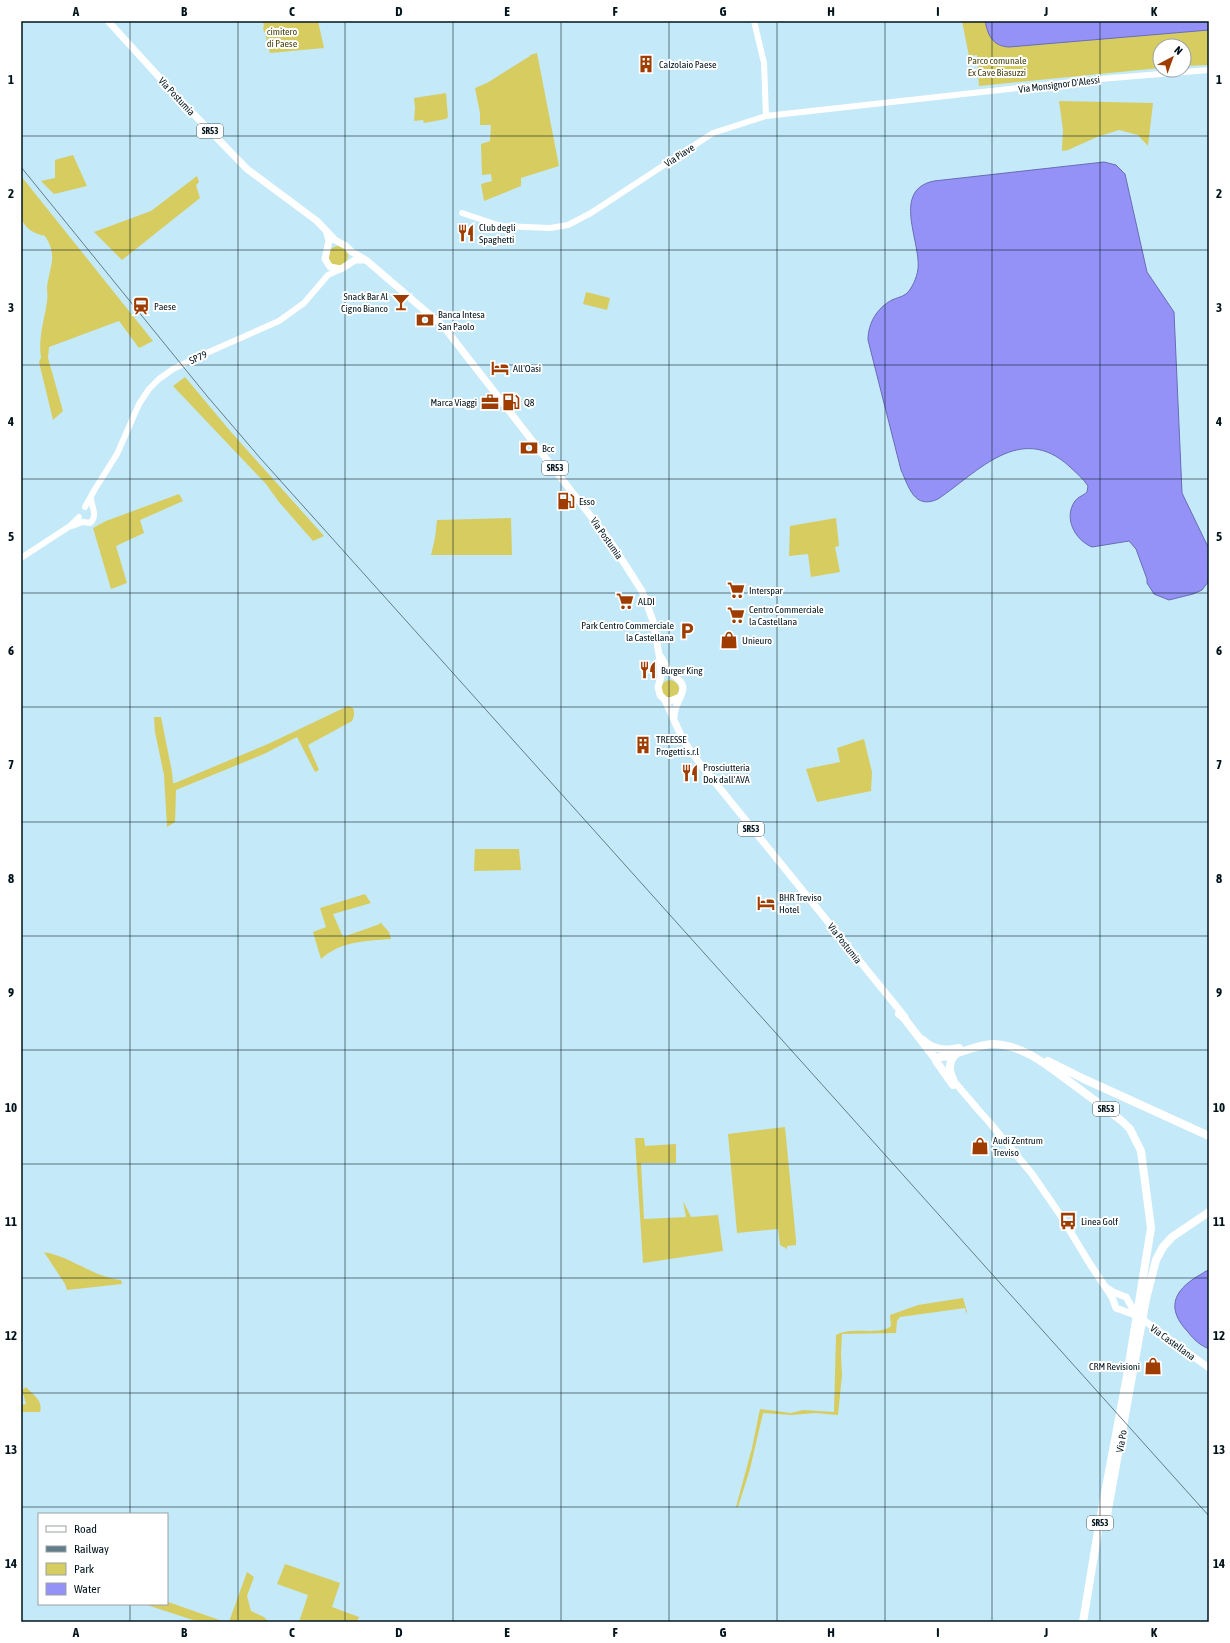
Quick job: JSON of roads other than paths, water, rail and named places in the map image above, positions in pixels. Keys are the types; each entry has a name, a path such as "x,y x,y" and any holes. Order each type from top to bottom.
{"highway":[{"name":"SR53","path":"899,1014 904,1018 932,1056 936,1058 936,1061 953,1083"},
{"name":"SR53","path":"919,1035 932,1046 954,1051"},
{"name":"SR53","path":"936,1058 938,1054 991,1042 1011,1044 1209,1136"},
{"name":"Via Po","path":"954,1051 992,1044 1022,1050 1040,1060 1123,1122 1130,1129 1141,1151 1151,1220 1145,1264 1143,1298"},
{"path":"953,1083 950,1073 950,1065 954,1051"},
{"name":"Via Po","path":"1083,1622 1132,1364 1143,1298 1156,1260 1163,1247 1172,1237 1209,1212"},
{"name":"Via Po","path":"1089,1622 1118,1437"}],"main road":[{"name":"Via Postumia","path":"108,21 180,100 247,169 282,194 340,243"},
{"path":"754,21 764,63 766,116"},
{"name":"Via Monsignor D'Alessi","path":"909,101 1100,79 1209,70"},
{"name":"Via Piave","path":"462,213 502,226 550,228 568,224 591,213 713,133 766,116 909,101"},
{"path":"323,228 329,239 324,256 326,273 324,280"},
{"path":"327,249 333,244 340,243 346,246 349,250 351,258 348,265"},
{"name":"Via Postumia","path":"349,250 365,260 438,320 612,544 642,591 653,621 660,655 660,682"},
{"path":"324,280 330,274 355,260 365,260"},
{"path":"325,261 333,269 341,269"},
{"name":"SP79","path":"85,508 117,454 135,412 144,396 154,384 168,372 202,355 264,328 293,312 309,298 324,280"},
{"path":"81,520 88,524 92,522 95,516 91,498"},
{"path":"81,520 80,511 85,508 93,511"},
{"path":"21,558 81,520"},
{"name":"Via Postumia","path":"660,655 669,670 676,677"},
{"path":"660,682 668,676 676,677"},
{"name":"SR53","path":"674,719 674,708 683,688 680,680 676,677"},
{"name":"SR53","path":"660,682 658,692 665,700"},
{"path":"665,700 673,701 680,697"},
{"name":"Via Postumia","path":"665,700 683,740 701,765 936,1058"},
{"name":"Via Postumia","path":"887,996 931,1059 976,1107 1038,1183 1113,1302"},
{"path":"1103,1285 1113,1292 1126,1297 1138,1322"},
{"path":"1122,1295 1117,1296 1113,1302 1116,1308 1122,1310 1138,1322"},
{"path":"1122,1310 1128,1306 1128,1301"},
{"name":"Via Castellana","path":"1138,1322 1209,1368"}],"water":[{"path":"985,21 1209,21 1209,30 1009,47 998,44 992,39 989,35"},
{"path":"1104,162 1116,165 1125,174 1147,272 1174,312 1182,493 1209,549 1208,582 1202,590 1193,594 1169,600 1154,594 1147,583 1147,579 1136,549 1129,541 1092,547 1080,539 1073,528 1070,514 1076,499 1087,492 1088,486 1069,466 1051,454 1033,449 1017,450 1000,456 984,465 938,499 930,502 923,502 918,499 910,490 901,470 868,340 868,334 874,317 887,303 906,294 915,279 918,269 918,258 911,218 911,205 914,195 921,186 934,181"},
{"path":"1209,1270 1209,1349 1195,1340 1181,1324 1177,1316 1175,1301 1178,1294 1189,1282"}],"railway":[{"path":"21,167 207,396 261,459 1209,1516"}],"place":[{"name":"Calzolaio Paese","path":"646,64"},
{"name":"Club degli Spaghetti","path":"466,233"},
{"name":"Snack Bar Al Cigno Bianco","path":"401,302"},
{"name":"Paese","path":"141,306"},
{"name":"Banca Intesa San Paolo","path":"425,320"},
{"name":"All'Oasi","path":"500,368"},
{"name":"Marca Viaggi","path":"490,402"},
{"name":"Q8","path":"511,402"},
{"name":"Bcc","path":"529,448"},
{"name":"Esso","path":"566,501"},
{"name":"Interspar","path":"736,590"},
{"name":"ALDI","path":"625,601"},
{"name":"Centro Commerciale la Castellana","path":"736,615"},
{"name":"Park Centro Commerciale la Castellana","path":"687,631"},
{"name":"Unieuro","path":"729,640"},
{"name":"Burger King","path":"648,670"},
{"name":"TREESSE Progetti s.r.l","path":"643,745"},
{"name":"Prosciutteria Dok dall'AVA","path":"690,773"},
{"name":"BHR Treviso Hotel","path":"766,903"},
{"name":"Audi Zentrum Treviso","path":"980,1146"},
{"name":"Linea Golf","path":"1068,1221"},
{"name":"CRM Revisioni","path":"1153,1366"}],"park label":[{"name":"cimitero di Paese","path":"282,36"},
{"name":"Parco comunale Ex Cave Biasuzzi","path":"997,66"}]}
